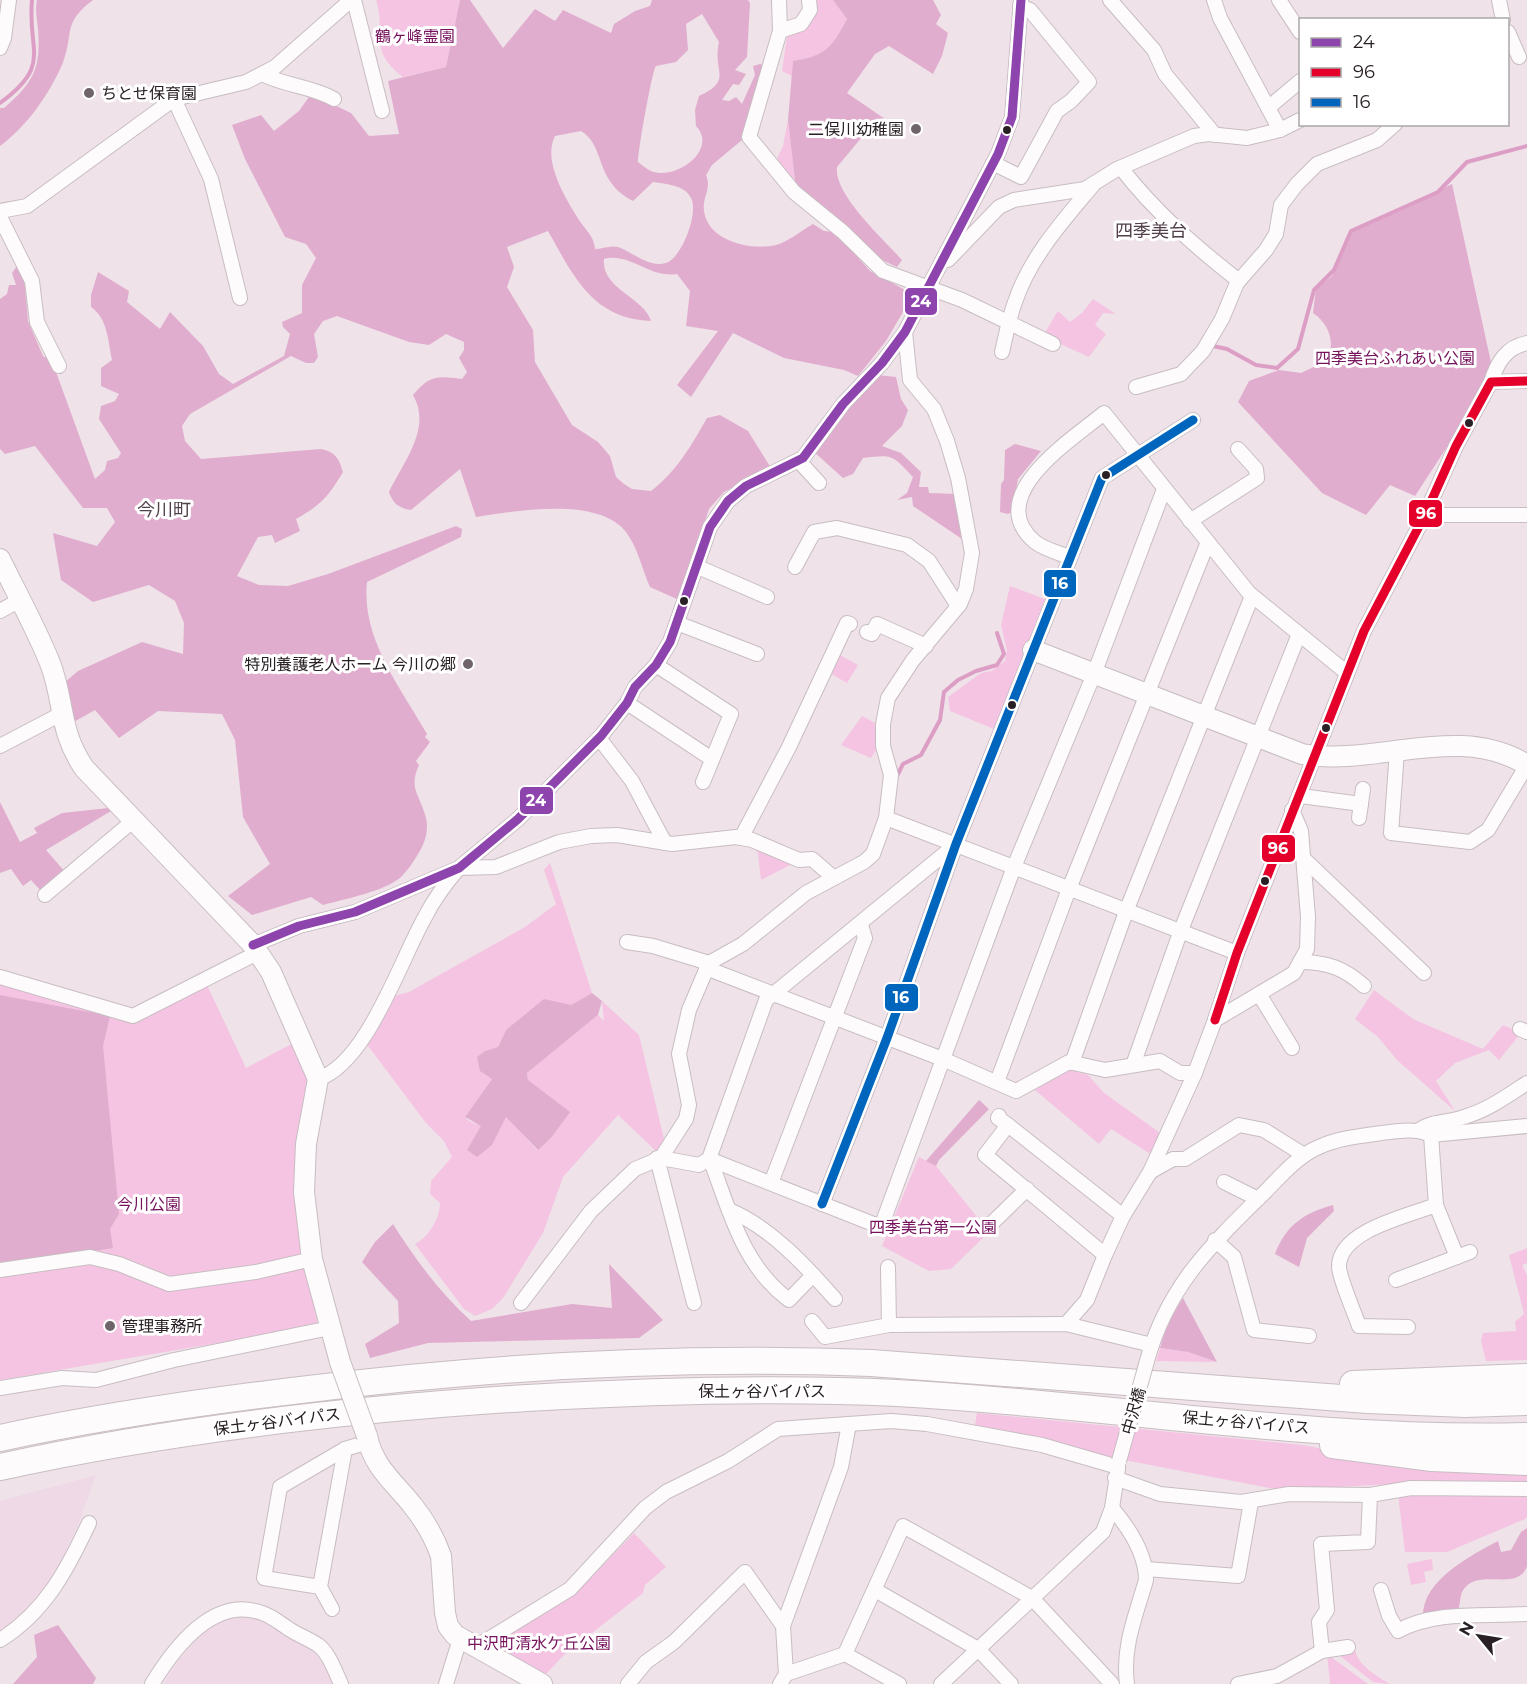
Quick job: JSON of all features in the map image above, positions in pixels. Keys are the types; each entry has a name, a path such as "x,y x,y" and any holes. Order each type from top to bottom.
{"highway":[{"name":"保土ヶ谷バイパス","path":"0,1438 58,1426 267,1394 381,1380 628,1362 798,1360 882,1364 1368,1400 1466,1404 1527,1402"},
{"path":"1215,1389 1527,1377"},
{"name":"保土ヶ谷バイパス","path":"0,1467 181,1433 399,1406 594,1394 742,1390 892,1393 1004,1400 1369,1432 1527,1436"},
{"path":"1192,1418 1278,1436 1374,1451 1432,1458 1527,1462"}],"street":[{"path":"0,48 4,38 9,0"},
{"path":"0,211 27,206 174,99 246,82 275,67 353,0 382,111"},
{"path":"779,0 780,31 749,137 794,192 843,232 883,270 962,300 1009,325 1053,344"},
{"path":"780,31 795,28 801,24 810,10 809,0"},
{"path":"1110,0 1154,50 1165,74 1215,135"},
{"path":"1214,0 1220,18 1280,130"},
{"path":"1280,0 1299,30"},
{"path":"1499,0 1503,18"},
{"path":"318,1079 339,1069 365,1037 426,915 459,868 518,819 599,738 627,703 636,687 656,665 670,642 698,567 710,527 728,501 746,486 799,461 843,404 882,363 905,332 930,288 993,163 1012,117 1020,3"},
{"path":"993,163 1021,177 1057,111 1089,82 1030,10 1020,3"},
{"path":"1509,34 1523,55 1509,64"},
{"path":"262,74 278,82 312,88 334,99"},
{"path":"1268,108 1299,82"},
{"path":"174,99 211,179 240,298"},
{"path":"937,273 999,207 1014,200 1085,189 1121,168 1178,141 1194,136 1247,138 1280,130 1299,120"},
{"path":"1136,387 1181,374 1203,351 1222,320 1239,281 1266,250 1276,234 1281,205 1297,184 1317,164 1377,140 1393,126"},
{"path":"1121,168 1141,194 1176,228 1239,281"},
{"path":"1002,352 1015,301 1030,268 1056,229 1095,183"},
{"path":"0,217 32,281 37,322 59,366"},
{"path":"521,1303 591,1211 635,1169 659,1158 686,1119 688,1105 679,1054 689,1010 708,965 743,944 806,893 864,862 873,854 886,818 891,775 883,746 883,724 888,698 958,606 966,589 972,553 958,478 934,409 910,380 905,332"},
{"path":"1066,1324 1088,1300 1123,1216 1150,1172 1195,1073 1237,953 1292,810 1301,796 1364,631 1425,515 1456,446 1502,358 1513,348 1527,343"},
{"path":"1487,386 1527,381"},
{"path":"1069,557 1036,543 1026,532 1020,516 1020,499 1038,467 1104,413 1252,596 1347,674"},
{"path":"822,1204 887,1038 956,844 1102,478 1193,420"},
{"path":"1190,521 1257,478 1256,469 1238,449"},
{"path":"799,461 819,483"},
{"path":"710,1159 881,1227 945,1060 1014,867 1094,674 1164,489"},
{"path":"1425,515 1527,515"},
{"path":"795,567 814,532 837,528 907,545 929,561 958,606"},
{"path":"1005,1088 1069,889 1149,695 1208,542"},
{"path":"0,559 51,665 61,714 74,753 84,768 256,949 271,972 318,1079 303,1166 312,1259 340,1362 367,1439 378,1467 415,1508 438,1546 448,1626 467,1644 542,1684"},
{"path":"698,567 767,597"},
{"path":"1072,1063 1127,909 1252,596"},
{"path":"0,611 20,600"},
{"path":"677,623 757,654"},
{"path":"741,838 789,747 847,623 850,624"},
{"path":"867,632 872,634 877,624 926,646"},
{"path":"1133,1065 1181,930 1299,634"},
{"path":"1033,650 1315,757 1397,751 1466,746 1504,753 1527,765 1488,830 1470,842 1391,833 1397,751"},
{"path":"656,665 731,714 703,782"},
{"path":"627,703 712,759"},
{"path":"0,746 61,714"},
{"path":"599,738 633,781 665,843"},
{"path":"1301,796 1360,811 1363,789"},
{"path":"1215,1020 1294,973 1307,949 1309,935 1304,858 1301,831 1292,810"},
{"path":"886,818 1237,953"},
{"path":"45,895 134,820"},
{"path":"0,978 133,1016 299,926 355,912 459,868 496,867 559,842 591,836 617,835 665,843 741,838 799,860 812,859 834,878"},
{"path":"813,1275 794,1300 789,1300 761,1275 733,1226 710,1159 766,1000 861,925 956,844"},
{"path":"1304,858 1424,973"},
{"path":"771,1183 865,938 861,925"},
{"path":"627,942 653,946 708,965 834,1018 945,1060 1016,1091 1069,1062 1105,1070 1160,1061 1180,1073 1195,1073"},
{"path":"1300,962 1331,964 1350,974 1364,986"},
{"path":"1259,994 1292,1048"},
{"path":"1396,1280 1463,1255 1436,1205 1425,1133 1428,1124 1463,1118 1506,1098 1527,1083"},
{"path":"1105,1255 984,1155 1003,1120 1123,1216"},
{"path":"1150,1172 1173,1160 1185,1159 1239,1125 1264,1130 1304,1155"},
{"path":"1425,1133 1527,1126"},
{"name":"中沢橋","path":"941,1684 1103,1532 1112,1508 1118,1469 1152,1345 1169,1304 1193,1266 1215,1240 1304,1155 1317,1147 1341,1140 1425,1133"},
{"path":"659,1158 699,1165 710,1159"},
{"path":"659,1158 694,1303"},
{"path":"1224,1182 1258,1199"},
{"path":"990,1225 1027,1189"},
{"path":"1408,1327 1359,1326 1338,1267 1342,1252 1358,1234 1436,1205"},
{"path":"729,1209 751,1219 813,1275 835,1299"},
{"path":"1215,1240 1234,1257 1254,1330 1309,1336"},
{"path":"0,1270 90,1257 119,1264 169,1284 246,1274 312,1259"},
{"path":"888,1267 889,1325"},
{"path":"812,1321 825,1337 889,1325 1066,1324 1152,1345"},
{"path":"0,1388 62,1378 96,1380 174,1360 330,1328"},
{"path":"433,1684 448,1677 467,1644 570,1589 645,1508 666,1492 728,1461 778,1428 891,1421 959,1428 1042,1445 1118,1469 1160,1494 1251,1502 1289,1494 1370,1495 1411,1488 1527,1489"},
{"path":"849,1424 841,1467 783,1626 783,1679 845,1654 903,1526 1032,1598 1112,1684"},
{"path":"320,1587 264,1578 279,1487 367,1439"},
{"path":"332,1610 320,1587 345,1449"},
{"path":"1322,1652 1319,1622 1326,1610 1321,1544 1368,1542 1370,1495"},
{"path":"1146,1569 1238,1576 1251,1502"},
{"path":"1112,1508 1136,1543 1146,1569 1146,1580 1127,1645 1125,1666 1127,1684"},
{"path":"0,1640 33,1615 64,1576 89,1523"},
{"path":"628,1684 646,1662 674,1642 745,1572 783,1626"},
{"path":"875,1590 978,1649 1011,1684"},
{"path":"1381,1590 1389,1616 1398,1631 1410,1624 1451,1617 1527,1614"},
{"path":"143,1684 198,1627 215,1616 248,1609 264,1613 318,1645 329,1659 341,1684"},
{"path":"1238,1684 1277,1676 1322,1652 1348,1647"},
{"path":"152,1684 175,1649"},
{"path":"845,1654 899,1684"}],"shaded area":[{"path":"96,1475 79,1523 50,1586 0,1641 0,1501"},
{"path":"234,1614 261,1616 313,1651 336,1684 163,1684 178,1661 207,1627"}],"green space":[{"path":"37,0 93,0 76,16 70,30 62,65 43,99 28,120 0,146 0,108 4,108 29,82 36,64 39,43"},
{"name":"鶴ヶ峰霊園","path":"376,0 460,0 446,67 403,77 392,67 385,58 380,42 379,12"},
{"path":"460,0 470,0 503,48 535,9 555,21 563,10 611,33 614,24 635,11 650,6 652,0 748,0 750,3 747,57 735,70 746,74 739,85 733,84 722,100 729,101 736,97 742,104 755,75 753,66 760,64 767,67 754,130 712,165 706,175 708,185 704,211 707,221 722,237 743,245 754,246 776,245 813,224 824,231 835,232 870,271 907,291 910,300 886,341 858,376 844,370 784,358 733,333 691,397 677,385 718,331 686,326 690,291 677,274 658,273 622,259 604,259 609,278 640,305 651,321 631,318 614,312 587,292 566,263 548,231 507,247 514,267 507,287 533,330 535,362 572,425 598,442 610,456 616,477 624,484 632,489 651,491 676,466 707,418 720,415 748,431 771,468 724,492 709,509 679,600 650,587 637,552 626,532 613,521 596,514 556,509 476,517 460,469 411,510 400,507 392,500 389,492 418,432 418,407 413,395 429,380 440,377 462,379 467,372 459,358 464,350 464,342 446,334 429,345 409,342 337,316 323,321 314,334 318,357 314,363 306,363 291,356 190,414 182,426 185,441 201,459 321,449 336,456 343,472 324,499 296,519 300,531 275,543 272,535 258,537 237,576 259,585 288,586 328,574 456,526 462,529 461,537 367,582 370,623 376,642 395,680 427,734 425,737 430,742 416,761 419,765 415,780 416,792 427,823 426,836 420,850 402,876 376,890 323,905 311,897 252,915 228,896 270,864 243,817 235,740 222,714 158,711 119,738 95,710 72,723 64,683 78,671 142,642 183,654 184,623 175,601 149,585 93,602 61,580 53,533 97,546 115,522 107,508 83,508 35,446 5,454 0,449 0,299 7,294 9,285 16,285 12,273 17,266 24,277 28,321 43,356 52,361 95,479 105,470 107,461 118,458 121,453 99,419 101,406 115,401 119,394 101,386 101,368 112,360 104,324 91,307 91,295 98,272 129,291 127,302 160,329 170,312 203,346 219,374 233,384 284,356 290,334 283,327 282,322 302,313 302,285 316,258 306,244 285,237 245,159 232,125 261,115 274,131 299,111 311,94 351,113 369,136 399,134 388,81 446,67","holes":["702,14 719,42 720,74 716,85 699,96 695,110 696,126 701,135 702,144 699,153 684,167 664,173 652,171 638,162 654,71 656,66 676,62 688,50 686,24","581,131 594,145 612,184 633,201 653,182 675,186 684,190 691,198 693,213 688,234 678,253 672,259 659,264 641,259 618,247 595,249 591,237 562,191 551,157 555,136"]},
{"path":"816,0 833,0 847,19 827,49 814,56 793,61 792,76 782,71 787,36 810,16"},
{"path":"833,0 933,0 941,15 936,24 948,33 942,56 933,74 889,46 875,54 847,93 885,119 879,133 862,137 837,167 838,178 843,190 861,216 902,260 897,267 876,257 796,189 788,120 793,61 821,53 837,37 847,19"},
{"path":"788,120 796,189 774,165 783,146"},
{"name":"四季美台ふれあい公園","path":"1452,184 1492,367 1488,384 1415,496 1390,485 1366,515 1322,493 1238,402 1249,381 1279,370 1301,373 1328,360 1331,340 1323,322 1313,313 1316,289 1332,276 1348,234"},
{"path":"1093,299 1116,314 1103,313 1095,325 1106,334 1089,357 1043,336 1058,311 1070,322 1082,313"},
{"path":"877,375 896,377 901,399 908,410 902,426 882,446 901,453 921,472 919,487 928,487 929,493 957,494 965,541 913,506 912,497 897,500 907,493 913,477 896,460 887,456 863,458 853,474 843,478 813,451 840,414"},
{"path":"1015,444 1041,451 1018,479 1012,512 1008,514 1000,512 1001,484 1004,480 1005,450"},
{"path":"1010,586 1045,599 994,729 950,711 948,697 981,673 992,671 1005,661 1007,650 1001,625"},
{"path":"838,654 858,665 847,683 828,672"},
{"path":"862,716 879,725 878,747 871,758 841,745"},
{"path":"0,802 20,842 37,833 34,828 62,813 108,808 111,811 46,850 66,873 42,892 31,880 23,886 11,869 0,873"},
{"path":"753,846 796,862 761,880 758,853"},
{"path":"550,863 592,993 571,1005 506,1030 498,1047 485,1051 492,1079 465,1117 474,1124 485,1124 506,1116 537,1150 551,1138 561,1121 528,1080 527,1073 598,1015 604,1021 602,1001 639,1035 665,1143 657,1152 618,1115 563,1177 543,1233 503,1298 492,1309 475,1316 464,1309 415,1244 425,1237 436,1221 440,1203 430,1194 431,1181 452,1157 444,1141 426,1123 366,1043 387,998 409,992 525,927 556,904 544,870"},
{"name":"今川公園","path":"0,983 51,995 136,1023 207,985 246,1068 297,1041 310,1074 304,1260 318,1326 0,1380"},
{"path":"1374,990 1413,1019 1483,1049 1503,1025 1521,1033 1499,1060 1489,1050 1455,1063 1436,1081 1455,1111 1397,1060 1378,1037 1355,1019"},
{"path":"592,993 602,1001 598,1015 527,1073 528,1080 570,1112 551,1138 538,1150 506,1117 492,1145 477,1157 467,1150 481,1126 465,1117 492,1079 480,1071 477,1057 485,1051 498,1047 506,1030 544,999 571,1005"},
{"path":"0,995 110,1016 103,1046 119,1214 110,1229 113,1248 0,1266"},
{"path":"1067,1069 1088,1075 1104,1093 1163,1135 1152,1155 1111,1129 1099,1144 1035,1090"},
{"path":"979,1100 989,1109 939,1160 936,1166 926,1161"},
{"name":"四季美台第一公園","path":"919,1157 936,1166 989,1232 951,1269 929,1271 882,1246"},
{"path":"1333,1205 1334,1211 1307,1238 1299,1267 1275,1254 1285,1235 1297,1222 1313,1212"},
{"path":"393,1224 429,1275 471,1321 572,1304 612,1308 609,1264 663,1320 639,1338 428,1343 370,1358 365,1344 399,1323 398,1301 362,1262 375,1242"},
{"path":"1527,1248 1527,1263 1522,1265 1527,1275 1527,1360 1486,1361 1481,1341 1483,1333 1516,1331 1515,1322 1524,1314 1509,1255"},
{"path":"1183,1298 1217,1362 1188,1352 1160,1348 1167,1324"},
{"path":"1160,1348 1188,1352 1217,1362 1156,1361"},
{"path":"977,1413 1303,1445 1369,1458 1527,1473 1527,1482 1411,1483 1280,1490 1114,1458 975,1425"},
{"path":"1527,1492 1527,1517 1525,1519 1447,1552 1405,1552 1398,1494"},
{"path":"1527,1528 1527,1566 1522,1574 1515,1578 1477,1580 1468,1584 1462,1592 1458,1611 1423,1618 1424,1605 1430,1592 1449,1571 1498,1541 1501,1552 1511,1550 1521,1532"},
{"name":"中沢町清水ケ丘公園","path":"634,1533 666,1567 645,1585 643,1593 564,1655 543,1677 487,1647 538,1612 550,1609 580,1589"},
{"path":"1432,1559 1433,1570 1424,1572 1426,1582 1411,1585 1407,1564"},
{"path":"58,1625 96,1678 93,1684 13,1684 37,1657 34,1635"},
{"path":"1355,1648 1363,1665 1390,1684 1373,1682 1339,1655 1340,1651"},
{"path":"1327,1654 1368,1684 1330,1684"}],"waterway":[{"path":"0,103 27,78 32,67 34,56 32,0"},
{"path":"1213,346 1227,349 1256,365 1277,368 1298,349 1314,290 1334,270 1351,231 1438,192 1467,162 1527,146"},
{"path":"896,778 903,764 921,755 940,720 944,692 958,680 976,671 997,665 1004,654 997,633"}],"transit line":[{"name":"24","path":"253,945 299,926 355,912 459,868 518,819 601,736 627,703 635,687 656,665 670,642 710,527 728,501 746,486 803,458 843,404 882,363 905,332 998,154 1012,117 1021,0"},
{"name":"96","path":"1215,1020 1237,953 1364,631 1425,515 1456,446 1491,382 1527,381"},
{"name":"16","path":"822,1204 887,1038 956,844 1102,478 1193,420"}],"place":[{"name":"ちとせ保育園","path":"89,93"},
{"name":"二俣川幼稚園","path":"916,129"},
{"name":"特別養護老人ホーム 今川の郷","path":"468,664"},
{"name":"管理事務所","path":"110,1326"}],"district":[{"name":"四季美台","path":"1151,231"},
{"name":"今川町","path":"164,510"}]}
